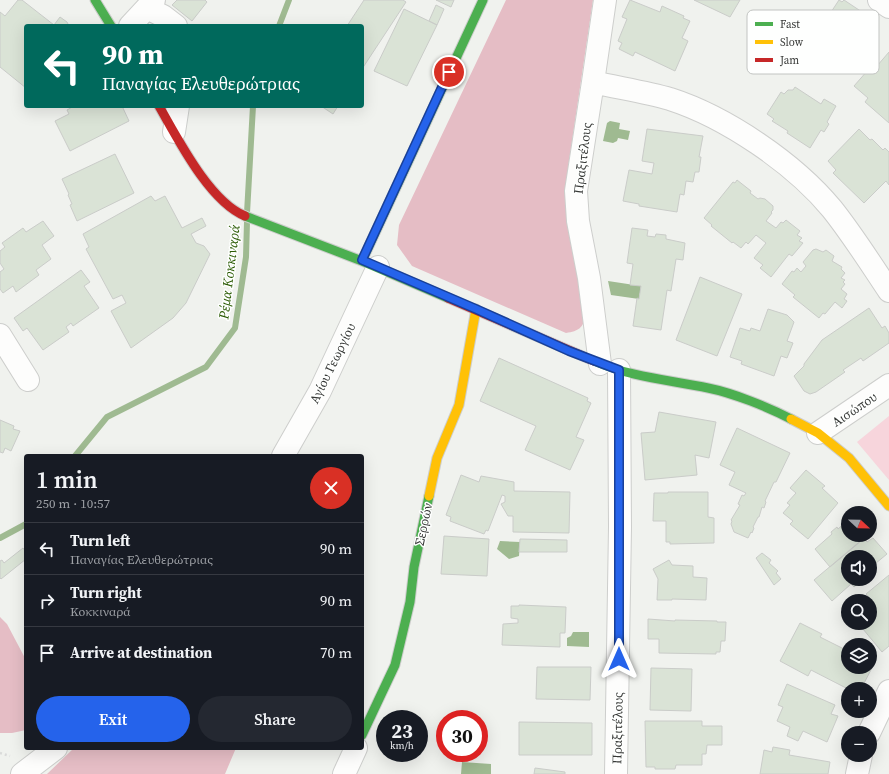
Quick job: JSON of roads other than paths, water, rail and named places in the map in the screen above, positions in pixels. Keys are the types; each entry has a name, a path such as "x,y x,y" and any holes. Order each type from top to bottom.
{"street":[{"path":"95,0 110,24"},
{"path":"370,264 483,0"},
{"name":"Πραξιτέλους","path":"605,0 576,190 578,221 609,367 620,535 616,774"},
{"path":"879,0 889,7"},
{"path":"132,24 151,4 173,24"},
{"path":"593,82 670,99 699,110 756,143 783,161 810,185 832,209 889,291"},
{"path":"160,108 197,171 218,196 237,213 370,264 609,367 654,379 709,388 744,399 779,413 818,433 849,458 889,506"},
{"path":"174,132 178,108"},
{"name":"Αγίου Γεωργίου","path":"284,454 320,391 370,264"},
{"name":"Σερρών","path":"364,731 395,665 410,602 414,567 437,458 459,405 476,309"},
{"path":"0,335 28,380"},
{"name":"Αισώπου","path":"818,433 889,385"},
{"path":"872,726 889,691"},
{"path":"22,774 53,750"},
{"path":"344,774 355,750"},
{"path":"857,774 860,762"}],"waterway":[{"name":"Ρέμα Κοκκιναρά","path":"280,24 289,0"},
{"name":"Ρέμα Κοκκιναρά","path":"247,213 253,108"},
{"name":"Ρέμα Κοκκιναρά","path":"77,454 107,417 206,367 235,328 246,257 247,222"},
{"name":"Ρέμα Κοκκιναρά","path":"0,538 24,525"}]}
